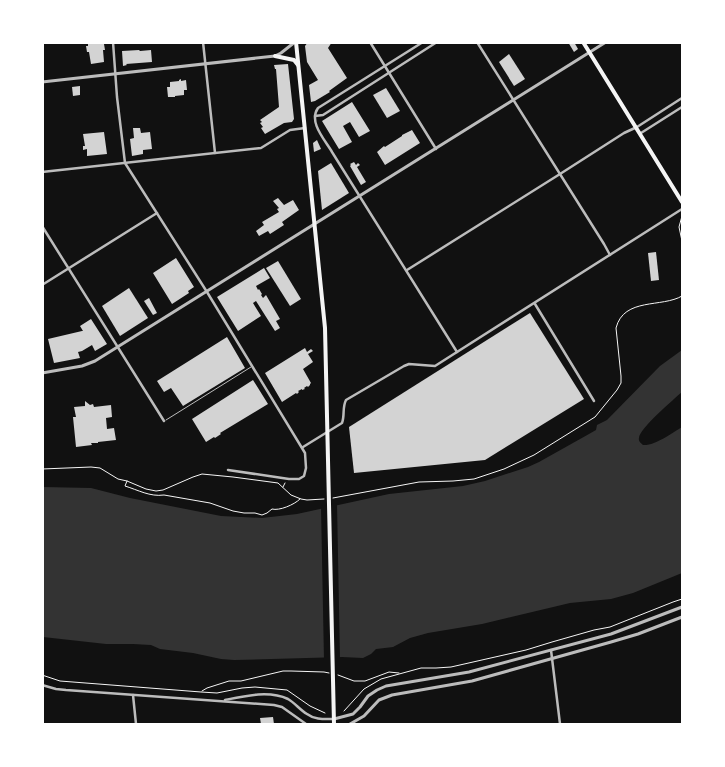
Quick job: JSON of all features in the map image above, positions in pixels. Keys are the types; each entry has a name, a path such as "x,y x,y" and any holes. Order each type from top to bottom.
{"main road":[{"path":"296,42 326,328 334,724"},
{"path":"583,42 682,202"},
{"path":"275,56 294,60 298,65"}],"street":[{"path":"113,42 125,163 207,292 305,453 305,472 304,476 299,479 228,470"},
{"path":"203,42 215,153"},
{"path":"42,82 275,56 281,54 296,42"},
{"path":"370,42 436,149"},
{"path":"423,42 318,108 315,116 318,129 457,352"},
{"path":"315,116 323,115 437,42"},
{"path":"476,42 610,255"},
{"path":"42,374 96,362 606,42"},
{"path":"407,270 682,98"},
{"path":"641,133 682,107"},
{"path":"42,172 261,148 290,130 305,128"},
{"path":"303,447 342,423 346,400 409,364 435,366 682,209"},
{"path":"42,286 157,213"},
{"path":"42,226 164,422"},
{"path":"535,303 594,401"},
{"path":"220,701 249,695 275,696 288,699 307,714 316,718 334,718 352,714 372,693 386,686 469,672 610,634 682,607"},
{"path":"350,724 364,716 379,700 392,695 472,681 638,634 682,617"},
{"path":"551,650 560,724"},
{"path":"42,685 56,689 274,705 282,707 306,724"},
{"path":"133,695 136,724"}],"lane":[{"path":"164,422 252,366"}],"path":[{"path":"682,216 679,227 682,241"},
{"path":"335,498 419,482 474,478 504,469 546,448 595,417 617,390 621,376 616,328 622,315 637,307 671,301 682,296"},
{"path":"42,469 100,468 118,478 146,489 163,490 202,474 233,477 278,483 291,495 301,499 325,499"},
{"path":"127,481 125,486 146,494 210,503 232,511 255,512 260,515 272,509 278,511 301,499"},
{"path":"283,487 285,483"},
{"path":"344,711 364,689 381,679 421,668 436,668 476,662 526,650 610,627 682,599"},
{"path":"42,675 60,681 201,692 206,688 228,681 241,681 291,670 324,672 354,681 365,681 389,672 400,673"}],"shaded area":[{"path":"682,350 682,392 650,421 639,439 643,445 648,445 663,439 682,427 682,573 633,593 611,599 570,603 482,624 428,633 410,638 393,647 376,649 363,658 234,660 160,649 151,645 106,644 43,637 42,487 91,488 130,498 221,516 262,518 297,514 389,494 463,486 528,467 596,430 597,425 607,420 660,366"}],"pier":[{"path":"337,503 340,660 324,660 321,506"}],"building":[{"path":"88,42 102,42 104,44 104,62 91,64 86,46 88,46"},
{"path":"308,42 332,42 328,48 347,78 330,92 311,102 309,85 318,80 307,62 305,46"},
{"path":"568,42 574,42 578,49 574,52"},
{"path":"151,50 152,62 126,64 123,66 122,51"},
{"path":"509,54 525,79 514,86 499,62"},
{"path":"288,64 294,119 292,122 284,123 265,134 261,128 263,127 260,120 279,107 276,69 274,65"},
{"path":"181,79 181,81 186,80 187,90 184,90 184,95 168,97 167,87 170,87 170,82"},
{"path":"80,86 80,95 73,96 72,87"},
{"path":"386,88 400,111 387,118 373,95"},
{"path":"352,102 370,131 359,137 350,122 343,126 352,142 339,149 322,121"},
{"path":"133,128 140,128 141,133 150,132 152,149 143,150 143,154 132,156 130,139 134,138"},
{"path":"412,130 420,143 385,165 377,152"},
{"path":"104,132 107,154 87,156 87,149 83,150 83,146 85,146 83,134"},
{"path":"317,140 321,149 314,152 313,143"},
{"path":"354,162 356,165 358,163 360,165 357,167 366,182 361,185 350,166"},
{"path":"331,163 349,193 322,210 318,171"},
{"path":"278,198 284,205 293,200 299,210 282,222 284,225 270,234 268,231 259,236 256,231 264,225 262,222 279,212 277,209 279,208 273,201"},
{"path":"656,252 659,280 651,281 648,253"},
{"path":"176,258 194,287 188,291 189,293 172,304 153,273"},
{"path":"278,261 301,299 290,306 266,268"},
{"path":"264,268 270,278 256,286 263,298 266,295 280,319 276,321 280,328 275,331 256,301 253,303 261,316 238,331 217,297"},
{"path":"129,288 148,318 120,336 102,306"},
{"path":"149,298 157,313 153,315 144,301"},
{"path":"530,313 584,399 485,460 354,473 349,427"},
{"path":"91,319 107,344 95,351 92,345 78,352 80,358 54,363 48,339 83,331 80,326"},
{"path":"227,337 245,368 183,406 171,388 164,392 157,381"},
{"path":"305,348 307,352 311,349 313,351 308,354 313,362 303,369 311,383 305,389 298,391 297,394 282,402 265,373"},
{"path":"253,380 268,404 206,442 192,419"},
{"path":"85,401 90,405 93,404 94,407 111,405 112,417 106,418 107,429 114,428 116,440 76,447 74,407 85,406"},
{"path":"273,717 274,724 261,724 260,718"}]}
